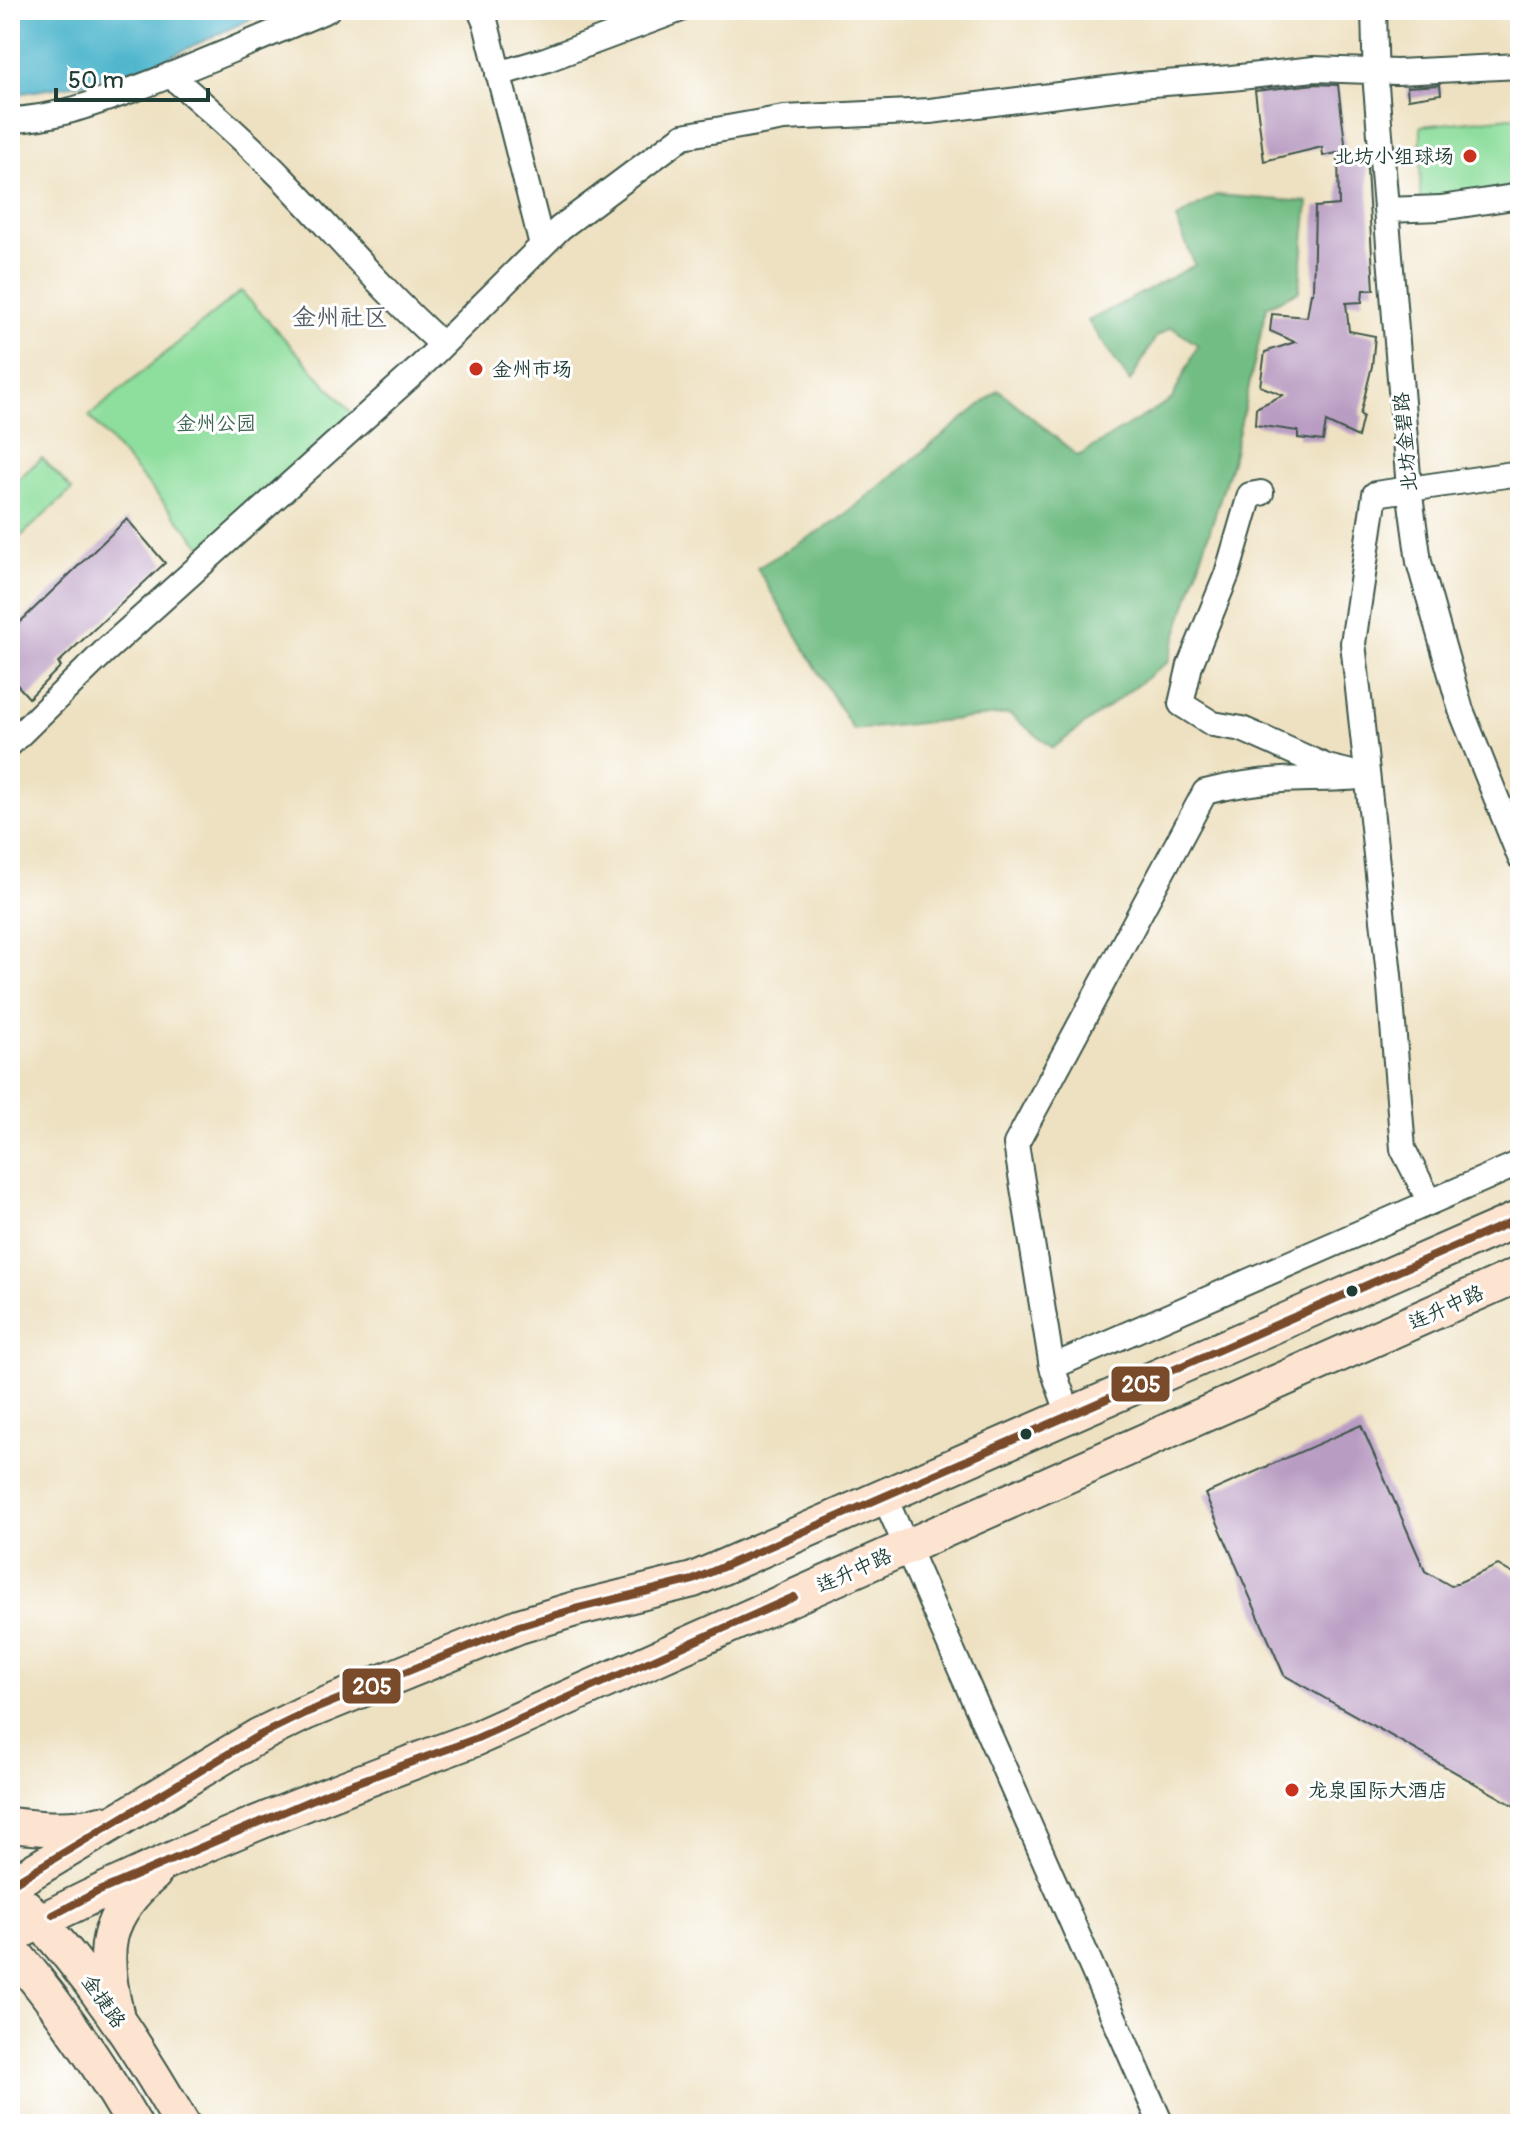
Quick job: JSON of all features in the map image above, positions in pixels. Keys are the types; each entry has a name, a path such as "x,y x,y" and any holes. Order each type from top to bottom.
{"main road":[{"path":"10,1885 258,1736 305,1713 519,1626 693,1580 1520,1218"},
{"name":"连升中路","path":"10,1937 97,1892 330,1792 475,1739 1520,1274"},
{"path":"10,1825 48,1829 90,1826 124,1816"},
{"path":"118,2021 110,1988 111,1926 124,1903 169,1861"},
{"name":"金捷路","path":"10,1891 84,1973 146,2062 182,2124"},
{"path":"10,1948 62,2015 134,2124"},
{"path":"10,1989 37,1997 62,2015"}],"street":[{"path":"10,120 36,119 99,102 327,10"},
{"path":"480,10 542,245"},
{"path":"498,74 545,60 679,10"},
{"name":"北坊金碧路","path":"1374,10 1386,210 1409,488 1419,562 1461,710 1520,857"},
{"path":"10,744 105,651 442,344 560,228 683,136 784,118 930,111 1139,85 1314,69 1397,72 1520,66"},
{"path":"170,75 219,117 282,179 394,301 442,344"},
{"path":"1386,210 1441,208 1520,196"},
{"path":"1430,1202 1403,1149 1386,945 1353,643 1358,593 1375,494 1520,473"},
{"path":"1261,493 1250,495 1227,574 1190,665 1181,704 1213,724 1242,729 1327,767 1366,776"},
{"path":"1069,1415 1052,1367 1016,1144 1205,792 1236,784 1366,776"},
{"path":"1052,1367 1520,1163"},
{"path":"884,1496 1161,2124"}],"green space":[{"name":"北坊小组球场","path":"1520,116 1520,186 1420,201 1421,126"},
{"path":"1216,195 1308,202 1299,291 1267,306 1232,461 1168,662 1053,748 1009,714 853,730 757,568 838,520 999,390 1078,456 1172,399 1198,345 1171,327 1156,337 1130,382 1088,321 1195,265 1176,219"},
{"name":"金州公园","path":"241,291 353,414 202,547 89,416"},
{"path":"42,458 72,490 10,546 10,486"}],"water":[{"path":"10,10 270,10 156,63 85,83 10,95"}],"building":[{"path":"1315,84 1338,85 1346,151 1323,156 1322,147 1264,161 1255,91"},
{"path":"1440,85 1441,94 1408,99 1407,87"},
{"path":"1366,152 1374,290 1363,290 1362,302 1346,303 1349,331 1375,336 1358,437 1326,422 1323,441 1298,438 1298,431 1255,425 1256,408 1283,395 1260,386 1265,352 1295,342 1270,331 1272,314 1307,317 1313,293 1315,207 1339,205 1338,155"},
{"path":"127,519 165,563 58,663 61,666 29,698 10,677 10,614 19,623"},
{"path":"1361,1425 1425,1571 1451,1586 1498,1565 1520,1578 1520,1809 1284,1675 1205,1494"}],"transit line":[{"name":"205","path":"10,1885 258,1736 305,1713 519,1626 693,1580 1520,1218"},
{"name":"205","path":"53,1915 97,1892 330,1792 475,1739 794,1597"}],"place":[{"name":"北坊小组球场","path":"1470,156"},
{"name":"金州市场","path":"476,369"},
{"name":"龙泉国际大酒店","path":"1292,1790"}],"district":[{"name":"金州社区","path":"340,317"}]}
